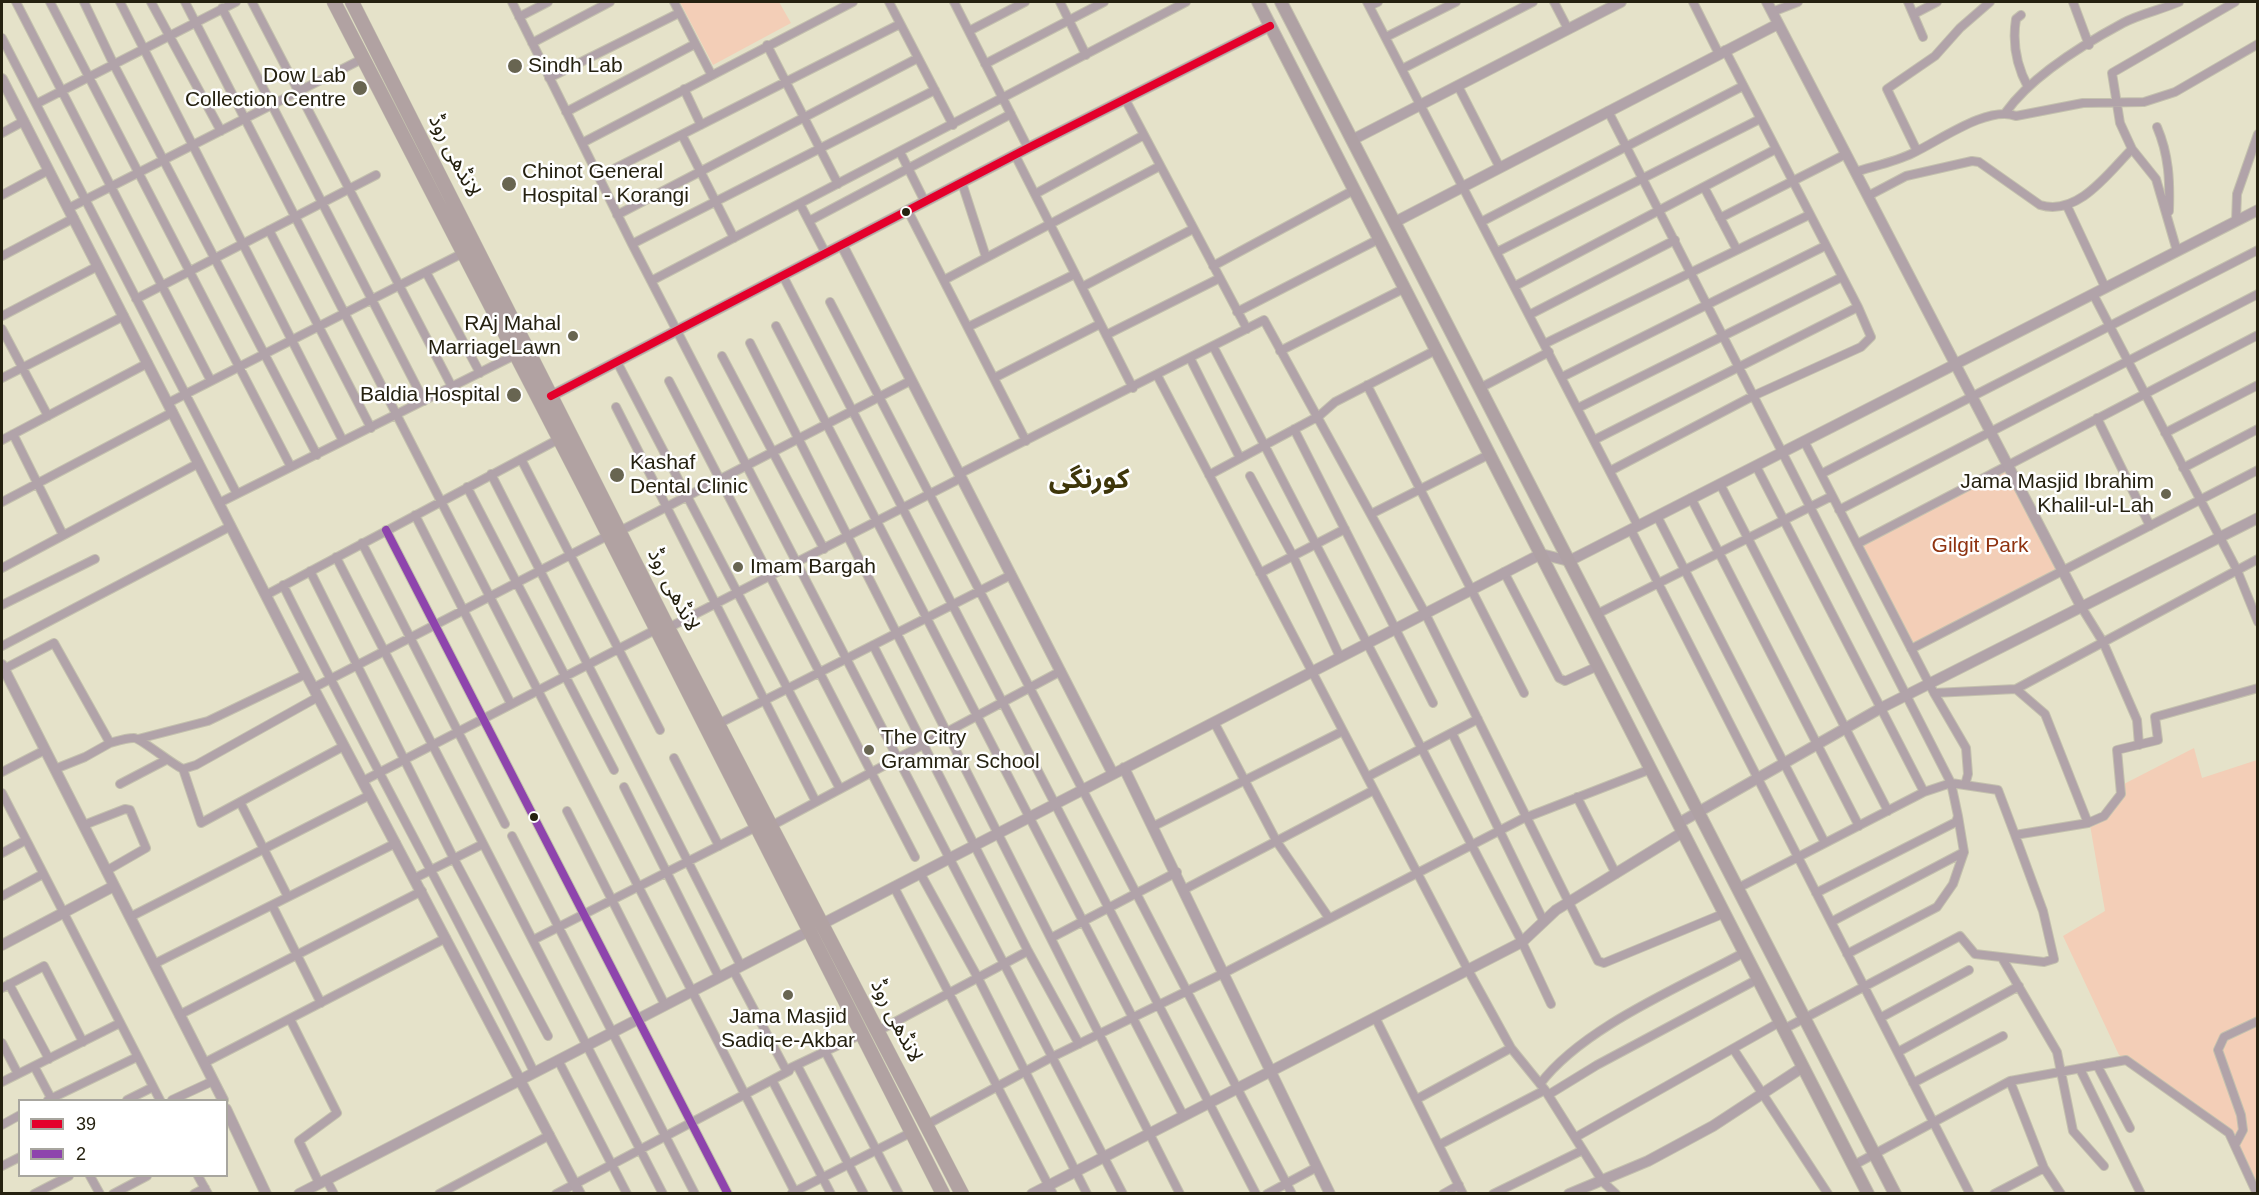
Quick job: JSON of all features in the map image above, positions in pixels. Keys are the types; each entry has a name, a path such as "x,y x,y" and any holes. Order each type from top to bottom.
{"main road":[{"name":"لانڈھی روڈ","path":"334,2 518,354 559,439 614,534"},
{"name":"لانڈھی روڈ","path":"352,2 551,396 614,534 756,826 944,1194"},
{"path":"1258,2 1868,1194"},
{"path":"1281,2 1895,1194"},
{"name":"لانڈھی روڈ","path":"662,629 718,724 962,1194"}],"street":[{"path":"16,2 211,381"},
{"path":"50,2 291,468"},
{"path":"84,2 114,65 316,454"},
{"path":"120,2 343,441"},
{"path":"151,2 221,131"},
{"path":"185,2 794,1193 912,1132"},
{"path":"36,104 90,78 194,20 236,2"},
{"path":"252,2 452,387"},
{"path":"512,2 617,215 1123,1194"},
{"path":"519,17 548,2"},
{"path":"532,43 610,2"},
{"path":"674,2 711,74"},
{"path":"582,143 766,45 853,2"},
{"path":"889,2 952,125"},
{"path":"954,2 1028,148"},
{"path":"969,31 1025,2"},
{"path":"1060,2 1086,55"},
{"path":"986,64 1104,2"},
{"path":"651,281 1003,99 1183,2"},
{"path":"1386,37 1456,2"},
{"path":"1402,69 1533,2"},
{"path":"1554,2 1568,29"},
{"path":"1352,140 1621,2"},
{"path":"1610,471 1753,396 1867,342 1871,337 1858,307 1743,86 1693,2"},
{"path":"1767,2 2062,570 2103,642 2137,720 2139,745"},
{"path":"1772,12 1798,2"},
{"path":"1908,2 1923,38"},
{"path":"1914,14 1937,2"},
{"path":"1917,151 1887,89 1935,56 1960,28 1990,2"},
{"path":"2073,2 2089,45"},
{"path":"2007,112 2018,95 2028,87 2124,22 2178,2"},
{"path":"2177,251 2156,178 2132,149 2120,123 2113,71 2235,2"},
{"path":"1372,3 1402,69 1610,471 1658,584 1970,1194"},
{"path":"222,8 424,401"},
{"path":"549,78 679,13"},
{"path":"2021,15 2016,20 2014,48 2019,71 2028,87"},
{"path":"598,177 900,24"},
{"path":"1395,222 1778,24"},
{"path":"551,396 678,332 1028,148 1270,26"},
{"path":"2,38 237,494"},
{"path":"566,112 695,44"},
{"path":"1855,172 1917,151 1973,121 2007,112 2016,116 2083,103 2145,102 2175,92 2258,44"},
{"path":"766,45 788,82 838,184"},
{"path":"2,256 71,213 85,200 364,58"},
{"path":"617,215 918,58"},
{"path":"2,79 306,674 577,1189"},
{"path":"1458,86 1500,168"},
{"path":"1481,222 1743,86"},
{"path":"684,89 701,125"},
{"path":"632,244 717,203 934,90"},
{"path":"1125,99 1247,329"},
{"path":"1608,111 1951,783 1965,852 1953,884 1937,907 1847,954"},
{"path":"808,220 1011,114"},
{"path":"1497,252 1760,119"},
{"path":"2,133 24,122"},
{"path":"2157,127 2165,146 2170,175 2169,217"},
{"path":"2236,221 2237,194 2258,134"},
{"path":"682,135 734,238"},
{"path":"1035,194 1144,135"},
{"path":"1515,286 1776,149"},
{"path":"1868,196 1906,176 1972,161 1989,168 2040,205 2050,208 2067,206 2087,193 2132,149"},
{"path":"900,152 925,202"},
{"path":"1720,218 1846,154"},
{"path":"1015,155 1133,388"},
{"path":"944,280 1160,166"},
{"path":"2,195 49,170"},
{"path":"136,299 376,175"},
{"path":"962,183 986,257"},
{"path":"1704,187 1737,250"},
{"path":"1213,266 1354,190"},
{"path":"800,204 826,254"},
{"path":"2067,206 2105,288"},
{"path":"822,924 1540,554 1569,561 2258,210"},
{"path":"909,211 1026,441"},
{"path":"1480,388 1546,348 1809,215"},
{"path":"1082,287 1193,228"},
{"path":"269,230 371,428"},
{"path":"1237,312 1379,239"},
{"path":"1530,315 1675,240"},
{"path":"843,245 910,381 1113,774"},
{"path":"1562,377 1825,246"},
{"path":"1821,474 1971,395 2257,251"},
{"path":"2,502 170,408 186,394 465,252"},
{"path":"2,316 98,266"},
{"path":"426,272 480,373"},
{"path":"968,327 1075,274"},
{"path":"783,276 1256,1194"},
{"path":"1578,408 1842,277"},
{"path":"1106,335 1220,278"},
{"path":"1280,351 1405,288"},
{"path":"2093,294 2237,570 2258,622"},
{"path":"1839,510 2258,294"},
{"path":"830,302 1292,1194"},
{"path":"1594,440 1739,369 1858,307"},
{"path":"2,378 124,316"},
{"path":"363,781 588,664 771,577 930,495 960,476 1026,441 1264,320 1425,614 1601,964 1725,913"},
{"path":"994,378 1100,324"},
{"path":"776,326 1183,1115"},
{"path":"2,329 48,416"},
{"path":"1857,544 2258,335"},
{"path":"750,343 1180,1194"},
{"path":"1213,346 1522,942 1551,1004"},
{"path":"1209,476 1318,416 1335,402 1436,350"},
{"path":"219,503 518,354"},
{"path":"722,356 824,549"},
{"path":"1190,358 1240,458"},
{"path":"617,362 689,495 840,789"},
{"path":"2,440 148,363"},
{"path":"1157,375 1511,1048 1544,1090 1603,1182 1616,1194"},
{"path":"669,381 718,480 771,577 915,857"},
{"path":"183,769 196,765 316,692 330,679 910,381"},
{"path":"1367,385 1524,693"},
{"path":"2165,433 2258,385"},
{"path":"616,407 816,802"},
{"path":"2097,418 2150,526"},
{"path":"1294,429 1434,703"},
{"path":"2183,468 2258,429"},
{"path":"13,434 63,535"},
{"path":"266,594 559,439"},
{"path":"1804,441 1932,688 1966,748 1968,774 1965,785"},
{"path":"1371,514 1490,454"},
{"path":"520,459 660,730"},
{"path":"2,568 199,463"},
{"path":"1756,465 1924,792"},
{"path":"1911,648 2258,470"},
{"path":"491,474 688,861 784,1069 789,1071"},
{"path":"1250,477 1293,556 1340,657"},
{"path":"1720,484 1888,811"},
{"path":"467,487 614,770"},
{"path":"1597,614 1832,496"},
{"path":"1691,498 1859,826"},
{"path":"415,515 512,704"},
{"path":"1657,516 1825,843"},
{"path":"1032,1194 1051,1189 1076,1171 1236,1086 1522,942 1556,910 1616,874 1699,812 1817,742 1906,696 1932,688 2258,518"},
{"path":"2,646 231,526"},
{"path":"1260,573 1345,529"},
{"path":"386,530 728,1194"},
{"path":"362,543 506,824"},
{"path":"336,557 663,1194"},
{"path":"2,605 95,559"},
{"path":"1932,688 2016,688 2258,559"},
{"path":"310,571 454,859 548,1035"},
{"path":"1504,572 1559,678 1565,681 1598,666"},
{"path":"718,724 1011,575"},
{"path":"283,585 330,679 432,870 534,1072"},
{"path":"110,743 54,643 2,668 84,825 221,1099"},
{"path":"873,645 1028,951 1079,1044"},
{"path":"771,826 1061,671"},
{"path":"55,769 86,757 110,743 130,738 138,739 208,721 306,674"},
{"path":"2016,688 2045,714 2088,823"},
{"path":"2015,835 2088,823 2104,816 2121,794 2117,750 2158,740 2154,719 2158,715 2258,688"},
{"path":"1367,777 1478,719"},
{"path":"1214,722 1277,842 1329,918"},
{"path":"1154,826 1343,731"},
{"path":"1452,733 1501,829 1544,922"},
{"path":"138,739 166,760 183,769 201,823 344,746"},
{"path":"2,772 45,750"},
{"path":"674,758 718,846"},
{"path":"120,784 166,760"},
{"path":"1124,768 1177,872 1269,1070 1330,1194"},
{"path":"926,1125 1052,1057 1224,973 1527,816 1651,769"},
{"path":"1576,1137 1734,1050 1782,1026 1805,1019 1960,936 1975,954 2044,962 2054,959 2043,911 1998,790 1951,783 1924,792 1738,888"},
{"path":"624,787 719,977"},
{"path":"1185,889 1374,790"},
{"path":"2,793 5,810 26,840 159,1099"},
{"path":"130,917 370,795"},
{"path":"1577,797 1616,874"},
{"path":"240,802 288,897"},
{"path":"84,825 125,809 130,810 146,848 106,871"},
{"path":"567,812 665,1005"},
{"path":"1816,893 1956,822 1958,816"},
{"path":"533,940 756,826"},
{"path":"512,836 695,1194"},
{"path":"2,853 26,840"},
{"path":"154,964 396,843"},
{"path":"415,878 483,844"},
{"path":"1831,922 1965,852"},
{"path":"1051,938 1177,872"},
{"path":"920,873 978,978 1087,1194"},
{"path":"2,896 43,874"},
{"path":"2,945 114,886"},
{"path":"894,887 1051,1189"},
{"path":"179,1015 422,891"},
{"path":"272,905 321,1003"},
{"path":"298,1194 809,930"},
{"path":"204,1063 446,938"},
{"path":"878,1031 1028,951"},
{"path":"1544,1090 1563,1057 1611,1024 1745,952"},
{"path":"2002,958 2057,1053 2073,1131 2104,1166"},
{"path":"49,1059 5,986 44,966 83,1042"},
{"path":"1880,1018 1970,970"},
{"path":"1439,1145 1544,1090 1598,1065 1758,979"},
{"path":"1898,1052 2019,986"},
{"path":"1375,1017 1461,1189 1443,1194"},
{"path":"290,1019 337,1113 299,1141 322,1181 334,1194"},
{"path":"2235,1145 2243,1130 2241,1116 2218,1050 2224,1037 2258,1021"},
{"path":"2,1082 120,1023"},
{"path":"556,1194 577,1189 612,1164 862,1034"},
{"path":"1913,1083 2003,1036"},
{"path":"2,1043 18,1074"},
{"path":"1417,1099 1511,1048"},
{"path":"1734,1050 1760,1094 1828,1194"},
{"path":"826,1053 899,1194"},
{"path":"53,1099 137,1057"},
{"path":"558,1060 627,1194"},
{"path":"1854,1166 2010,1081 2126,1060 2229,1133 2257,1194"},
{"path":"2097,1065 2130,1128"},
{"path":"34,1066 50,1099"},
{"path":"798,1067 864,1194"},
{"path":"1569,1194 1603,1182 1713,1126 1803,1067"},
{"path":"2080,1069 2140,1191 2128,1194"},
{"path":"772,1080 831,1194"},
{"path":"176,1099 213,1081"},
{"path":"2010,1081 2044,1168 2061,1194"},
{"path":"131,1099 153,1087"},
{"path":"228,1113 266,1194"},
{"path":"2,1125 18,1116"},
{"path":"442,1193 550,1136"},
{"path":"1493,1194 1582,1150"},
{"path":"2,1166 18,1158"},
{"path":"1266,1194 1317,1167"},
{"path":"1994,1194 2044,1168"},
{"path":"34,1194 67,1177"},
{"path":"91,1177 100,1194"},
{"path":"112,1194 145,1177"},
{"path":"194,1194 206,1191 199,1177"}],"green space":[{"path":"680,2 779,2 791,23 713,65"},
{"name":"Gilgit Park","path":"2007,464 2062,570 1911,649 1857,544"},
{"path":"2194,748 2202,778 2257,760 2257,1182 2232,1131 2119,1055 2063,936 2105,911 2090,825 2121,795 2120,786"}],"transit line":[{"name":"39","path":"551,396 1028,148 1270,26"},
{"name":"2","path":"386,530 728,1194"}],"place":[{"name":"Sindh Lab","path":"515,66"},
{"name":"Dow Lab Collection Centre","path":"360,88"},
{"name":"Chinot General Hospital - Korangi","path":"509,184"},
{"name":"RAj Mahal MarriageLawn","path":"573,336"},
{"name":"Baldia Hospital","path":"514,395"},
{"name":"Kashaf Dental Clinic","path":"617,475"},
{"name":"Jama Masjid Ibrahim Khalil-ul-Lah","path":"2166,494"},
{"name":"Imam Bargah","path":"738,567"},
{"name":"The Citry Grammar School","path":"869,750"},
{"name":"Jama Masjid Sadiq-e-Akbar","path":"788,995"}],"district":[{"name":"کورنگی","path":"1089,481"}]}
